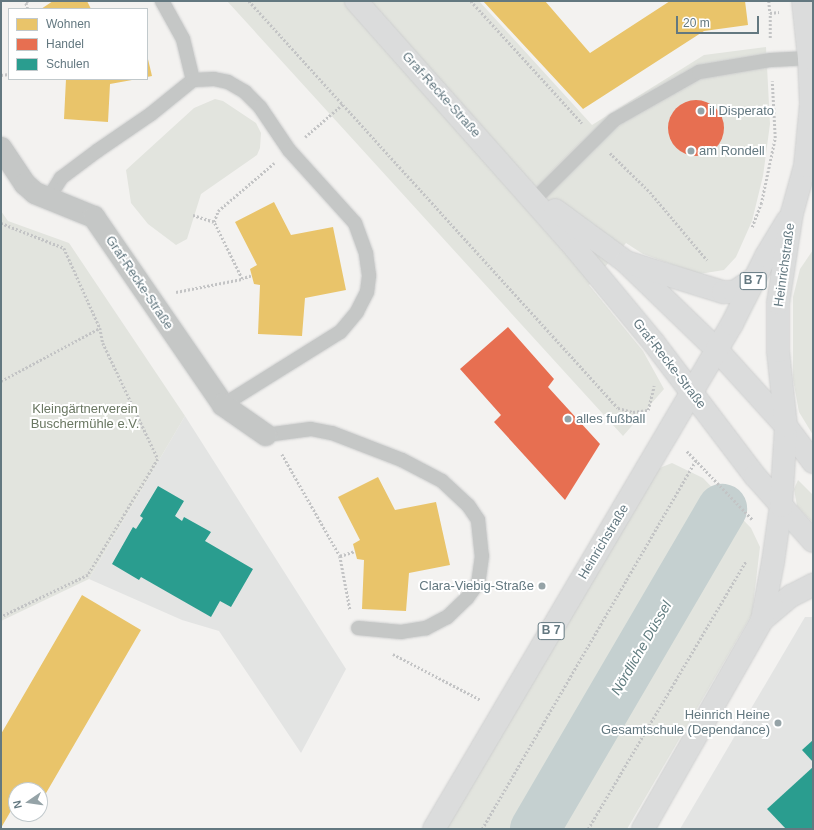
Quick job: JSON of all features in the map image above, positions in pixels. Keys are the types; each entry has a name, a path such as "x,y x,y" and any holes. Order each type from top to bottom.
{"main road":[{"name":"Graf-Recke-Straße","path":"356,1 531,193 692,393 755,476 813,541"},
{"name":"B 7","path":"792,213 809,164 811,57 803,1"},
{"name":"Graf-Recke-Straße","path":"531,193 626,262 716,350 786,426 813,462"},
{"name":"Heinrichstraße","path":"434,829 503,710 692,393 792,213"},
{"name":"Heinrichstraße","path":"643,829 762,620 776,544 781,506 786,426 778,351 778,303 792,213"},
{"path":"626,262 723,292 734,292 755,278"},
{"name":"B 7","path":"762,620 791,596 813,584"}],"street":[{"name":"Graf-Recke-Straße","path":"1,148 25,184 35,193 94,217 148,298 223,405 266,434"}],"lane":[{"path":"162,1 183,39 193,80"},
{"path":"531,193 614,120 699,72 771,60 811,57"},
{"path":"48,199 61,178 96,150 151,114 193,80 214,79 228,82 245,92 260,107 289,150 355,223 366,254 369,276 366,292 356,312 340,332 223,405"},
{"path":"266,434 318,430 332,433 402,460 442,481 468,505 478,520 482,556 478,583 467,598 447,617 426,628 401,632 358,628"}],"path":[{"path":"249,1 618,408 633,412 648,410 758,526"},
{"path":"769,1 770,13"},
{"path":"750,233 761,204 775,138 771,60"},
{"path":"214,222 218,211 343,104"},
{"path":"193,215 214,222 242,278"},
{"path":"1,223 64,248 100,328 103,343 158,459 88,574 1,617"},
{"path":"148,298 251,276"},
{"path":"1,381 100,328"},
{"path":"266,434 290,465 340,556 351,610 358,628"},
{"path":"482,829 696,460"},
{"path":"340,556 355,551"},
{"path":"588,829 748,554"},
{"path":"390,652 464,692 503,710"}],"shaded area":[{"path":"185,416 346,669 301,753 219,631 182,620 89,579"},
{"name":"Heinrich Heine Gesamtschule (Dependance)","path":"805,617 813,617 813,829 680,829"}],"green space":[{"path":"227,1 479,1 592,125 704,55 766,47 770,124 763,176 752,221 736,257 724,270 699,274 643,254 626,243 589,285 643,351 664,389 623,436"},
{"path":"215,99 223,101 256,123 261,133 260,148 257,155 201,194 187,239 176,245 148,224 131,203 126,170 194,108"},
{"name":"Kleingärtnerverein Buschermühle e.V.","path":"1,211 8,221 69,243 185,416 89,579 1,621"},
{"path":"813,250 813,435 799,412 793,379 793,297 800,269"},
{"path":"672,463 703,478 751,528 760,547 752,614 627,829 442,829 652,471"},
{"path":"798,480 813,495 813,523 797,506 794,489"}],"building: Wohnen":[{"path":"53,1 87,1 90,8 42,8"},
{"path":"483,1 545,1 590,53 670,1 745,1 748,25 704,31 583,109"},
{"path":"148,59 152,76 148,77"},
{"path":"66,80 132,80 110,84 108,122 64,119"},
{"path":"274,202 291,235 333,227 346,290 305,298 302,336 258,334 260,285 254,284 250,269 257,265 235,222"},
{"path":"378,477 395,510 436,502 450,565 409,573 406,611 362,609 364,560 357,559 353,544 360,540 338,497"},
{"path":"82,595 141,630 48,790 48,782 8,782 8,816 1,828 1,734"}],"building: Handel":[{"path":"696,100 707,102 716,108 722,117 724,128 722,139 716,148 707,154 696,156 685,154 676,148 670,139 668,128 670,117 676,108 685,102"},
{"path":"508,327 554,379 548,387 600,444 565,500 494,422 501,415 460,369"}],"building: Schulen":[{"path":"158,486 184,501 175,516 182,521 184,517 211,532 205,541 253,569 231,607 220,601 211,617 141,577 139,580 112,564 133,527 136,529 143,518 140,516"},
{"path":"813,740 813,762 802,750"},
{"path":"813,767 813,829 786,829 767,809"}],"waterway":[{"name":"Nördliche Düssel","path":"535,829 722,509"}],"place":[{"name":"il Disperato","path":"701,111"},
{"name":"am Rondell","path":"691,151"},
{"name":"alles fußball","path":"568,419"},
{"name":"Clara-Viebig-Straße","path":"542,586"},
{"name":"Heinrich Heine Gesamtschule (Dependance)","path":"778,723"}]}
